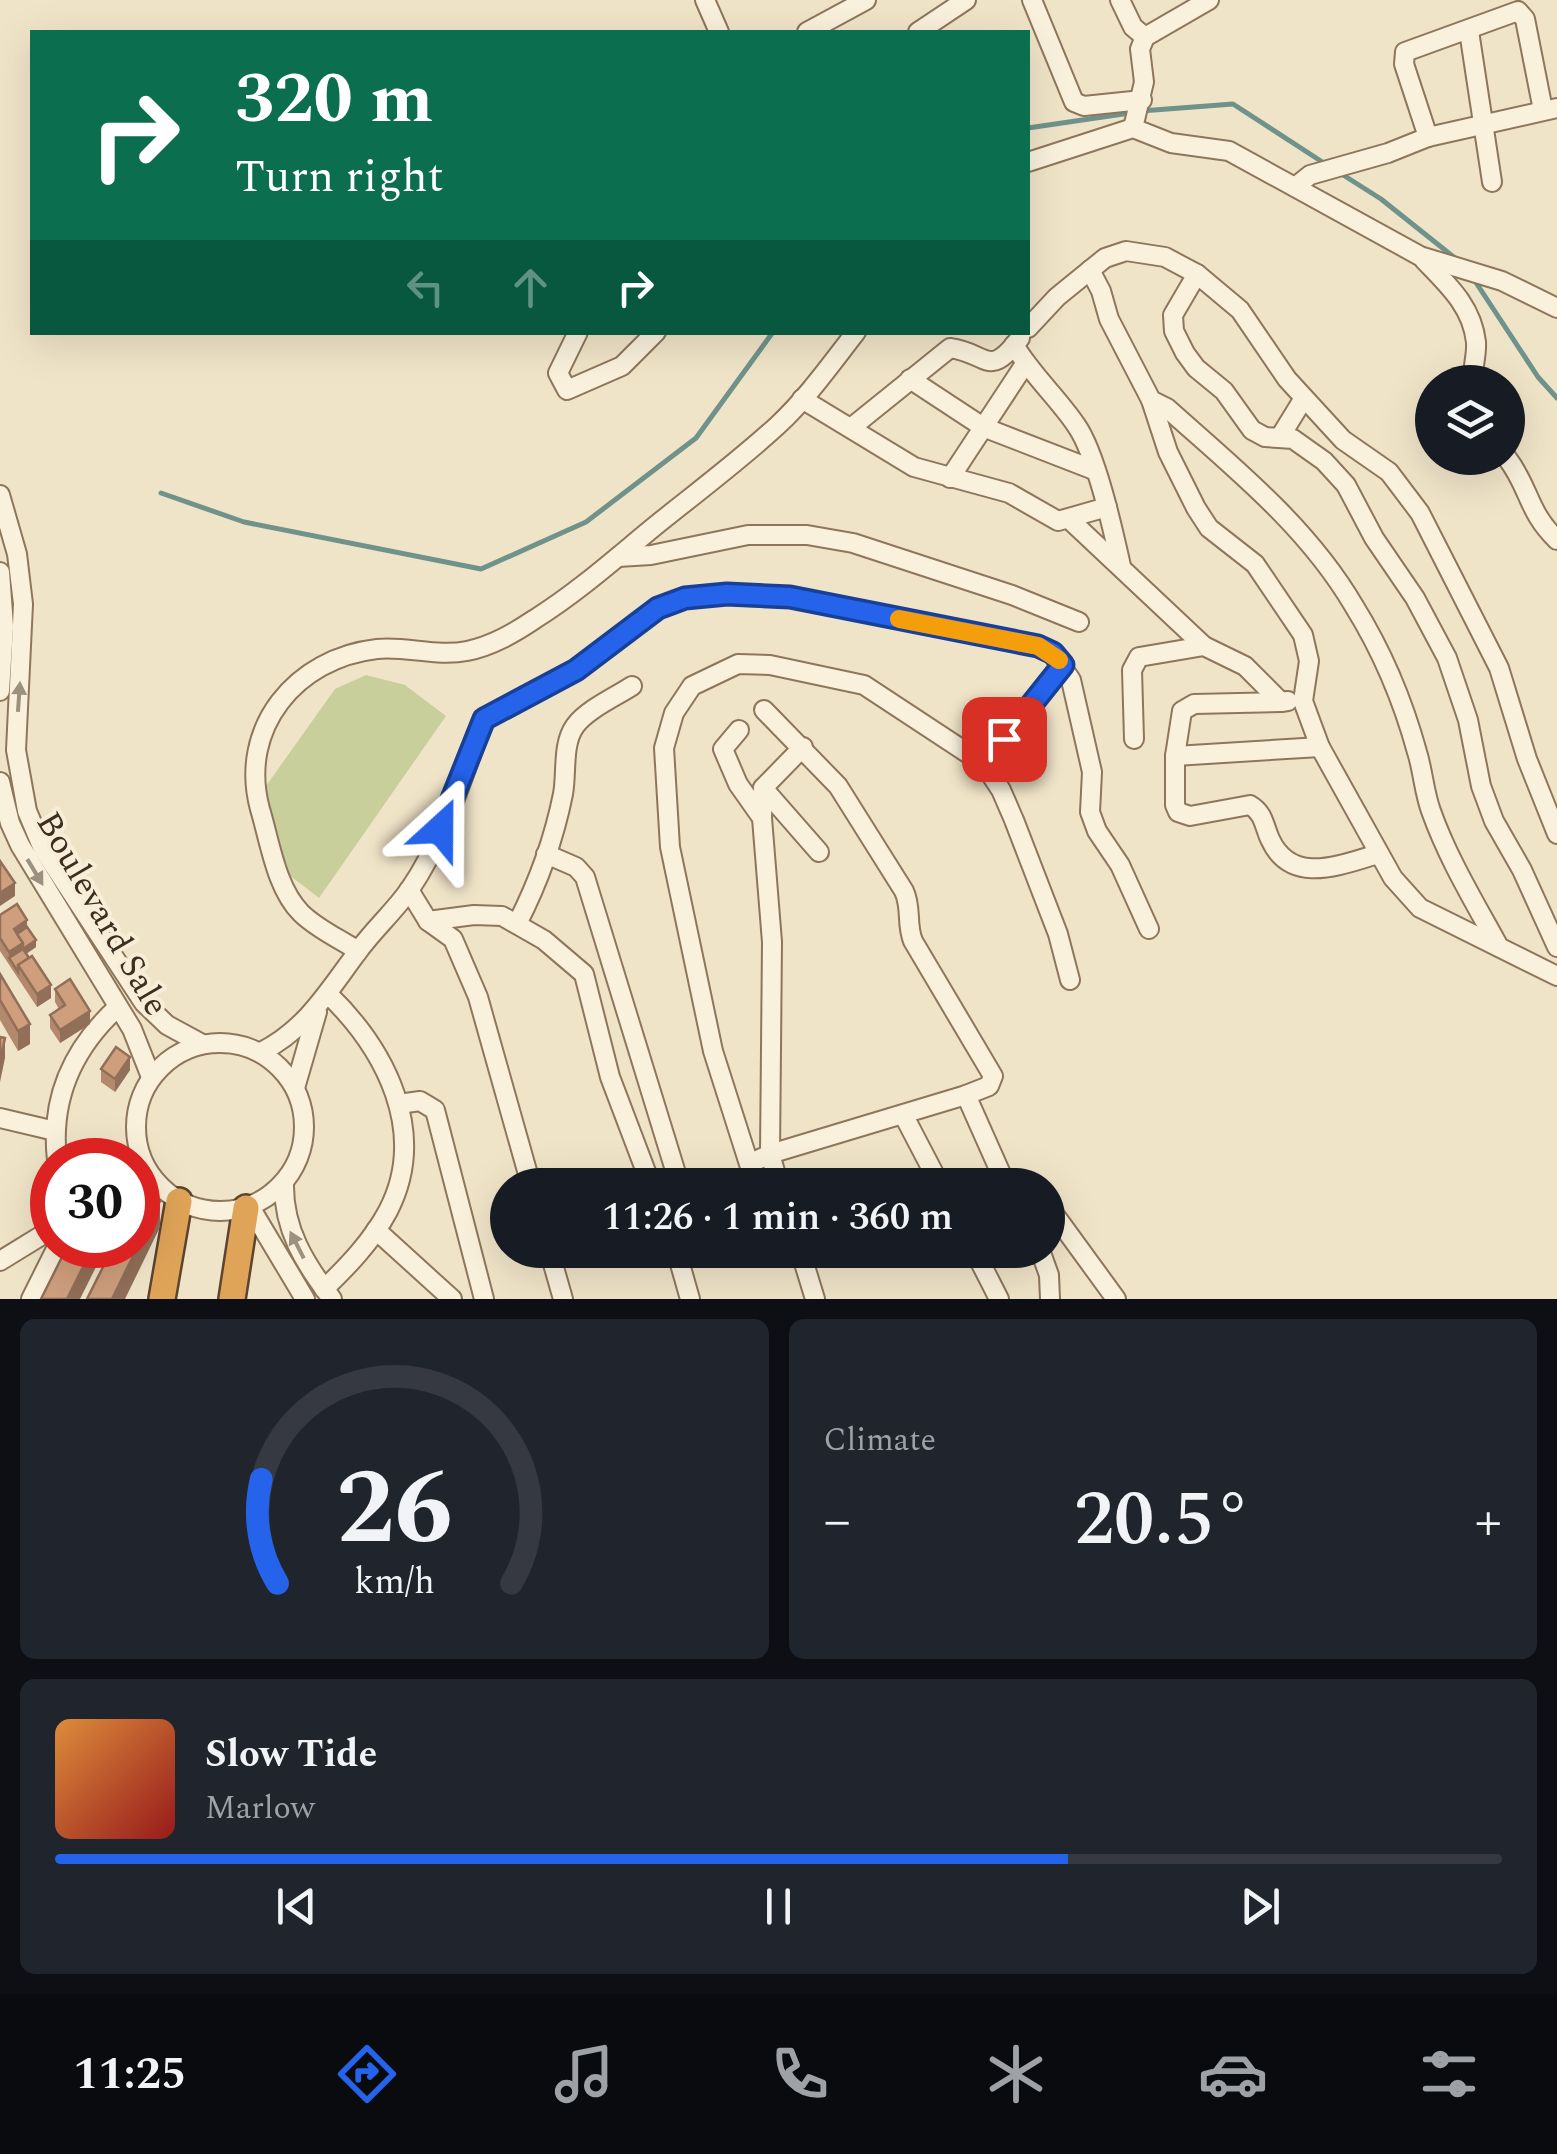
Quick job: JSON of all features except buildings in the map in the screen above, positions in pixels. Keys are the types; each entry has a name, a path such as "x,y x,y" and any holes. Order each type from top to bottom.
{"highway":[{"path":"162,1299 179,1201"},
{"path":"232,1299 248,1207"}],"street":[{"path":"705,0 718,30"},
{"path":"811,30 866,0"},
{"path":"921,30 966,0"},
{"path":"1032,0 1074,102 1084,106 1142,100"},
{"path":"1120,0 1133,26 1146,37"},
{"path":"1132,128 1142,100 1140,49 1146,37 1209,0"},
{"path":"1295,187 1310,176 1428,137 1550,109 1522,13 1498,16 1469,31 1410,48 1403,57 1428,137"},
{"path":"1469,31 1492,182"},
{"path":"1030,161 1132,128 1172,142 1230,150 1420,256 1502,280 1557,308"},
{"path":"1030,326 1056,296 1105,258 1126,250 1165,257 1197,274 1240,310 1304,398 1343,440 1390,472 1420,512 1499,668 1527,760 1557,834"},
{"path":"1420,256 1458,295 1467,311 1476,347 1474,365"},
{"path":"1090,270 1196,508 1210,528 1255,564 1303,635 1309,661 1304,700 1320,747 1378,854 1404,893 1420,908 1557,976"},
{"path":"1197,274 1173,315 1174,331 1196,368 1224,392 1252,430 1265,437 1292,439 1324,460 1346,485 1374,538 1415,598 1446,658 1468,720 1481,786 1494,821 1557,946"},
{"path":"577,335 558,373 567,390 622,366 653,335"},
{"path":"358,950 302,914 281,879 254,775 258,744 277,704 307,674 349,655 381,649 460,652 502,640 574,593 779,424 854,335"},
{"path":"1022,335 1026,364 1079,428 1107,507 1121,566"},
{"path":"852,427 950,348 985,363 995,363 1022,335"},
{"path":"950,478 1026,364"},
{"path":"910,378 984,427 1094,470"},
{"path":"1280,437 1304,398"},
{"path":"802,399 914,467 1009,493 1058,520 1070,520 1107,507"},
{"path":"1151,400 1166,408 1287,517 1309,541 1354,606 1384,661 1404,711 1429,807 1442,840 1499,947"},
{"path":"1324,460 1343,440"},
{"path":"1519,475 1536,518 1557,540"},
{"path":"0,495 17,554 24,604 16,750 24,801 44,850 135,992 154,1014 202,1044"},
{"path":"1070,520 1204,646 1245,666 1282,702"},
{"path":"618,557 651,555 748,535 807,535 852,543 1012,595 1079,622"},
{"path":"0,572 4,627 0,691"},
{"path":"260,1052 291,1034 324,1000 358,950 409,890 455,796 484,719 576,670 658,608 685,598 753,593 790,597 1038,646 1053,653 1063,665 1077,698 1092,772 1090,812 1097,831 1120,865 1149,930"},
{"path":"1134,738 1134,663 1146,654 1204,646"},
{"path":"764,710 838,786 904,891 910,902 907,919 913,942 993,1076 989,1086 966,1095 748,1164 714,1051 670,847 664,748 674,713 692,686 738,664 770,665 864,685 984,764 1014,820 1058,934 1070,980"},
{"path":"984,764 1063,665"},
{"path":"517,924 537,884 563,794 569,737 577,722 632,686"},
{"path":"1304,700 1188,706 1179,718 1175,806 1184,816 1250,805 1258,809 1279,857 1295,867 1332,868 1378,854"},
{"path":"739,730 723,749 738,784 762,818"},
{"path":"775,1168 770,1154 772,942 762,818 764,788 802,747"},
{"path":"1175,756 1320,747"},
{"name":"Boulevard Sale","path":"0,782 20,845 132,1029 151,1077"},
{"path":"764,788 819,852"},
{"path":"546,854 576,867 585,877 674,1168"},
{"path":"409,890 428,921 453,940 478,997 526,1168"},
{"path":"428,921 474,914 502,916 544,940 584,974 610,1078 645,1168"},
{"path":"294,1088 324,1000"},
{"path":"284,1184 285,1213 294,1241 328,1294 387,1213 400,1176 403,1138 390,1075 372,1043 324,1000"},
{"path":"55,1138 60,1095 73,1062 118,1007"},
{"path":"132,1029 143,1026 154,1014"},
{"path":"138,1138 138,1107 151,1077 173,1056 202,1044 232,1043 260,1052 274,1062 294,1088 302,1107 304,1137 295,1167 284,1184 248,1207 212,1212 179,1201 160,1187"},
{"path":"966,1095 998,1168"},
{"path":"398,1104 420,1101 435,1110 484,1299"},
{"path":"904,1116 931,1168"},
{"path":"0,1118 55,1131"},
{"path":"248,1207 303,1298"},
{"path":"1065,1228 1116,1299"},
{"path":"376,1230 452,1299"},
{"path":"0,1261 30,1242"},
{"path":"31,1299 46,1268"},
{"path":"554,1268 562,1299"},
{"path":"681,1268 690,1299"},
{"path":"806,1268 815,1299"},
{"path":"983,1268 999,1299"},
{"path":"1046,1268 1050,1299"}],"path":[{"path":"732,1168 748,1164"}],"green space":[{"path":"366,675 405,685 446,716 319,898 284,871 261,793 335,689"}],"waterway":[{"path":"1141,111 1233,104 1327,165"},
{"path":"1030,128 1130,113"},
{"path":"1340,173 1381,199 1460,262"},
{"path":"1473,278 1538,377 1557,398"},
{"path":"161,493 244,522 481,569 586,522 696,438 771,335"}],"slow traffic":[{"path":"899,619 1038,646 1059,660"}],"route":[{"path":"440,829 484,719 576,670 658,608 685,598 753,593 790,597 1038,646 1053,653 1063,665 1004,739"}]}
